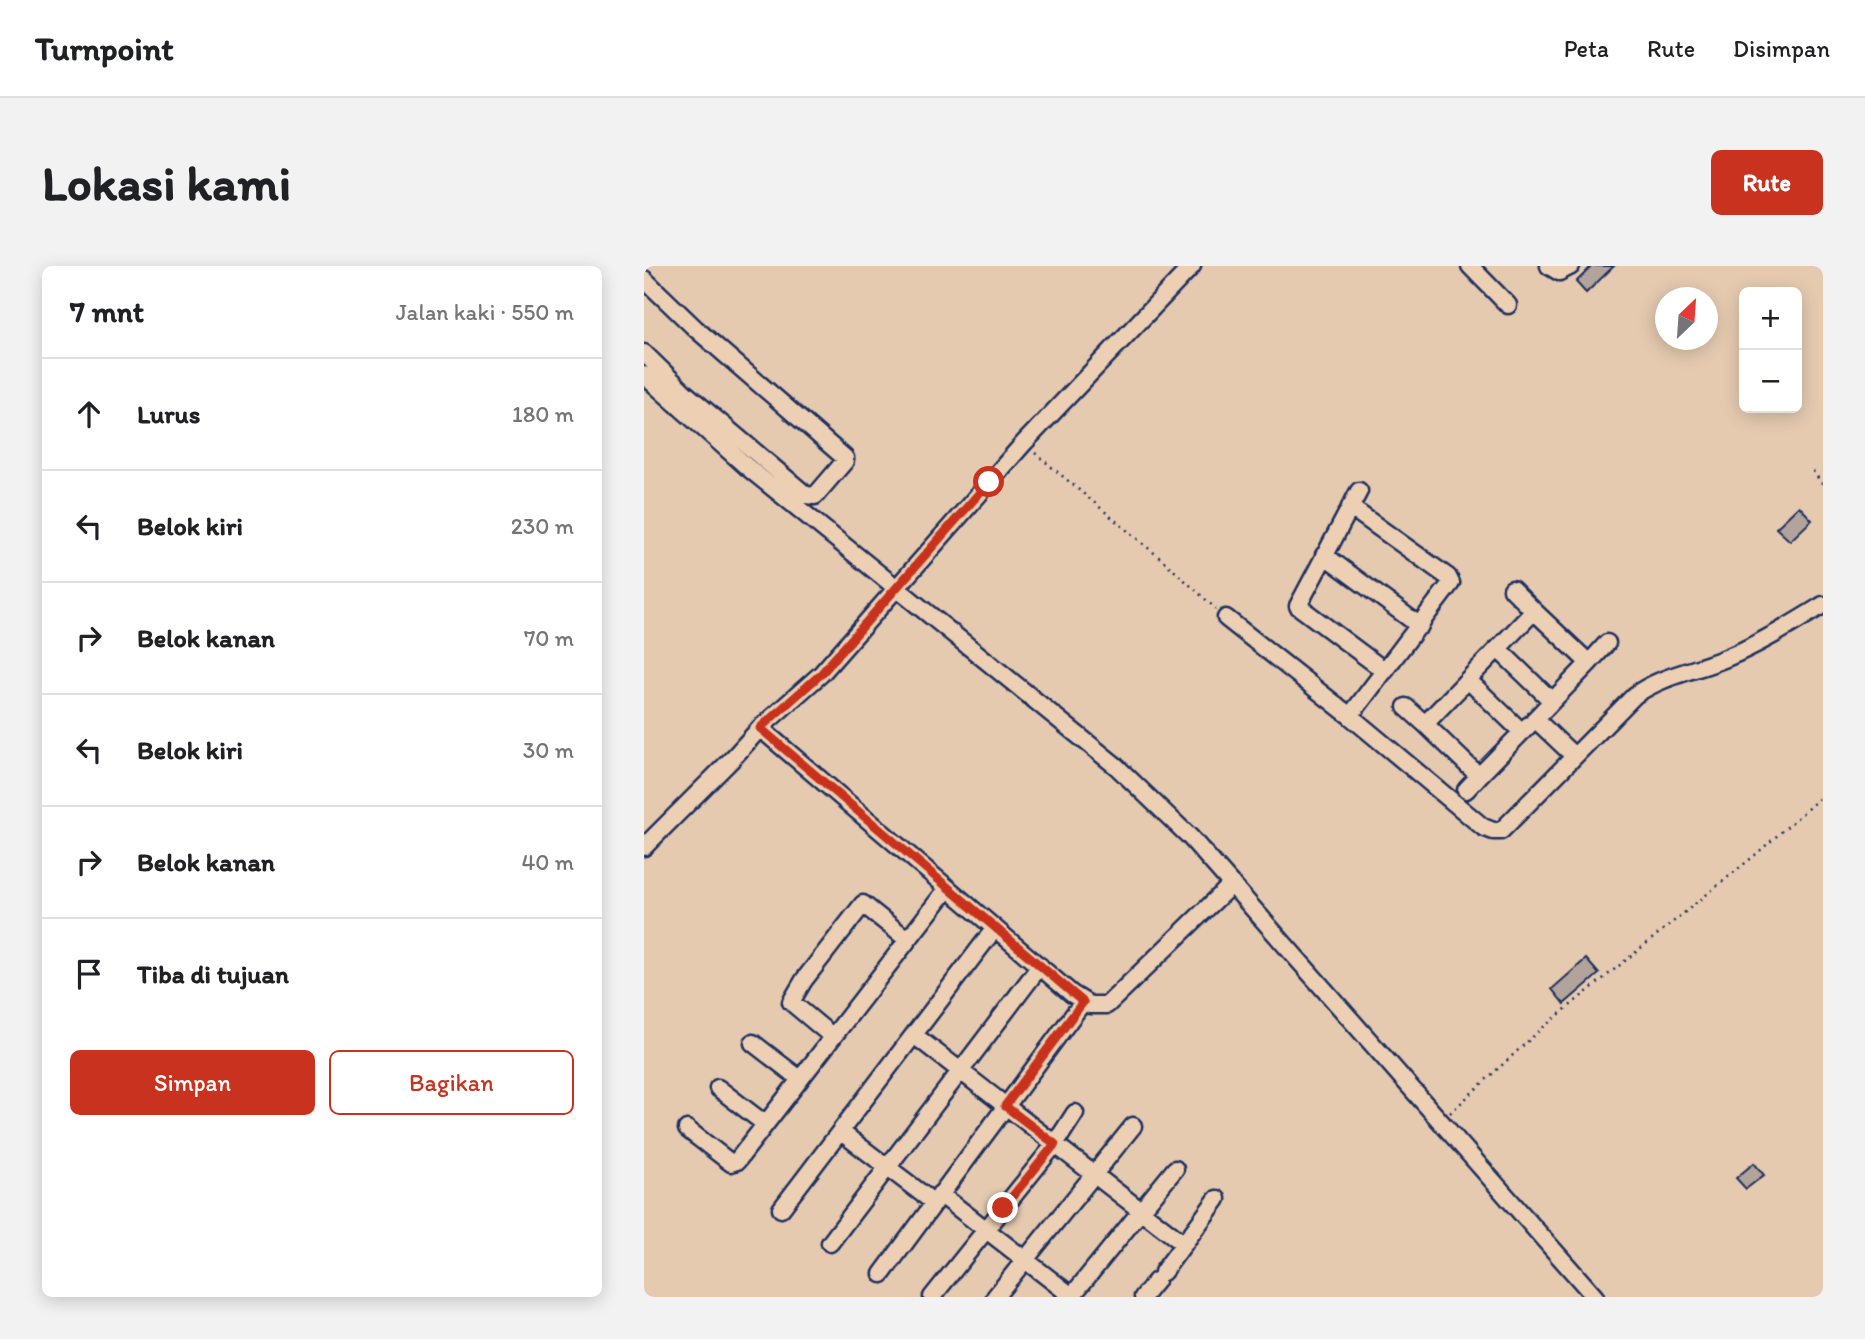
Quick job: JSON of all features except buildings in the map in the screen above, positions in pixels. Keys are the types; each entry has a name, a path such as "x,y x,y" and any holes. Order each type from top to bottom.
{"street":[{"path":"644,847 760,728 821,674 1023,444 1192,266"},
{"path":"1470,266 1508,306"},
{"path":"1549,266 1559,272 1571,266"},
{"path":"644,279 696,329 845,458 845,461 815,496 806,495 679,398 644,375"},
{"path":"644,353 679,398 895,589 1116,766 1190,837 1595,1297"},
{"path":"1359,491 1298,606 1385,671"},
{"path":"1350,507 1450,580 1451,585 1350,716"},
{"path":"1324,555 1420,626"},
{"path":"1512,589 1589,663"},
{"path":"1226,618 1350,716 1483,827 1501,831 1635,695 1660,679 1726,658 1775,634 1823,605"},
{"path":"1425,724 1534,611"},
{"path":"1466,790 1607,643"},
{"path":"1498,649 1552,701"},
{"path":"1468,680 1522,732"},
{"path":"1406,707 1479,776"},
{"path":"1535,719 1574,756"},
{"path":"760,728 945,892"},
{"path":"898,858 995,928 1083,1002 1097,1007 1107,1005 1231,884"},
{"path":"687,1129 731,1163 737,1161 945,892"},
{"path":"833,1037 791,1002 804,980 863,904 908,940"},
{"path":"781,1209 995,928"},
{"path":"830,1242 1040,966"},
{"path":"882,1274 1083,1002"},
{"path":"914,1035 1184,1244"},
{"path":"753,1043 800,1079"},
{"path":"718,1088 765,1124"},
{"path":"932,1297 1055,1144 1074,1113"},
{"path":"995,1297 1133,1126"},
{"path":"841,1132 887,1168 985,1229 1072,1297 1175,1169"},
{"path":"1143,1297 1217,1199"}],"path":[{"path":"1023,444 1166,563 1226,618"},
{"path":"1813,471 1823,485"},
{"path":"1441,1121 1540,1030 1754,856 1823,795"}],"route":[{"path":"989,482 821,674 760,728 1083,1002 1005,1106 1055,1144 1003,1208"}]}
